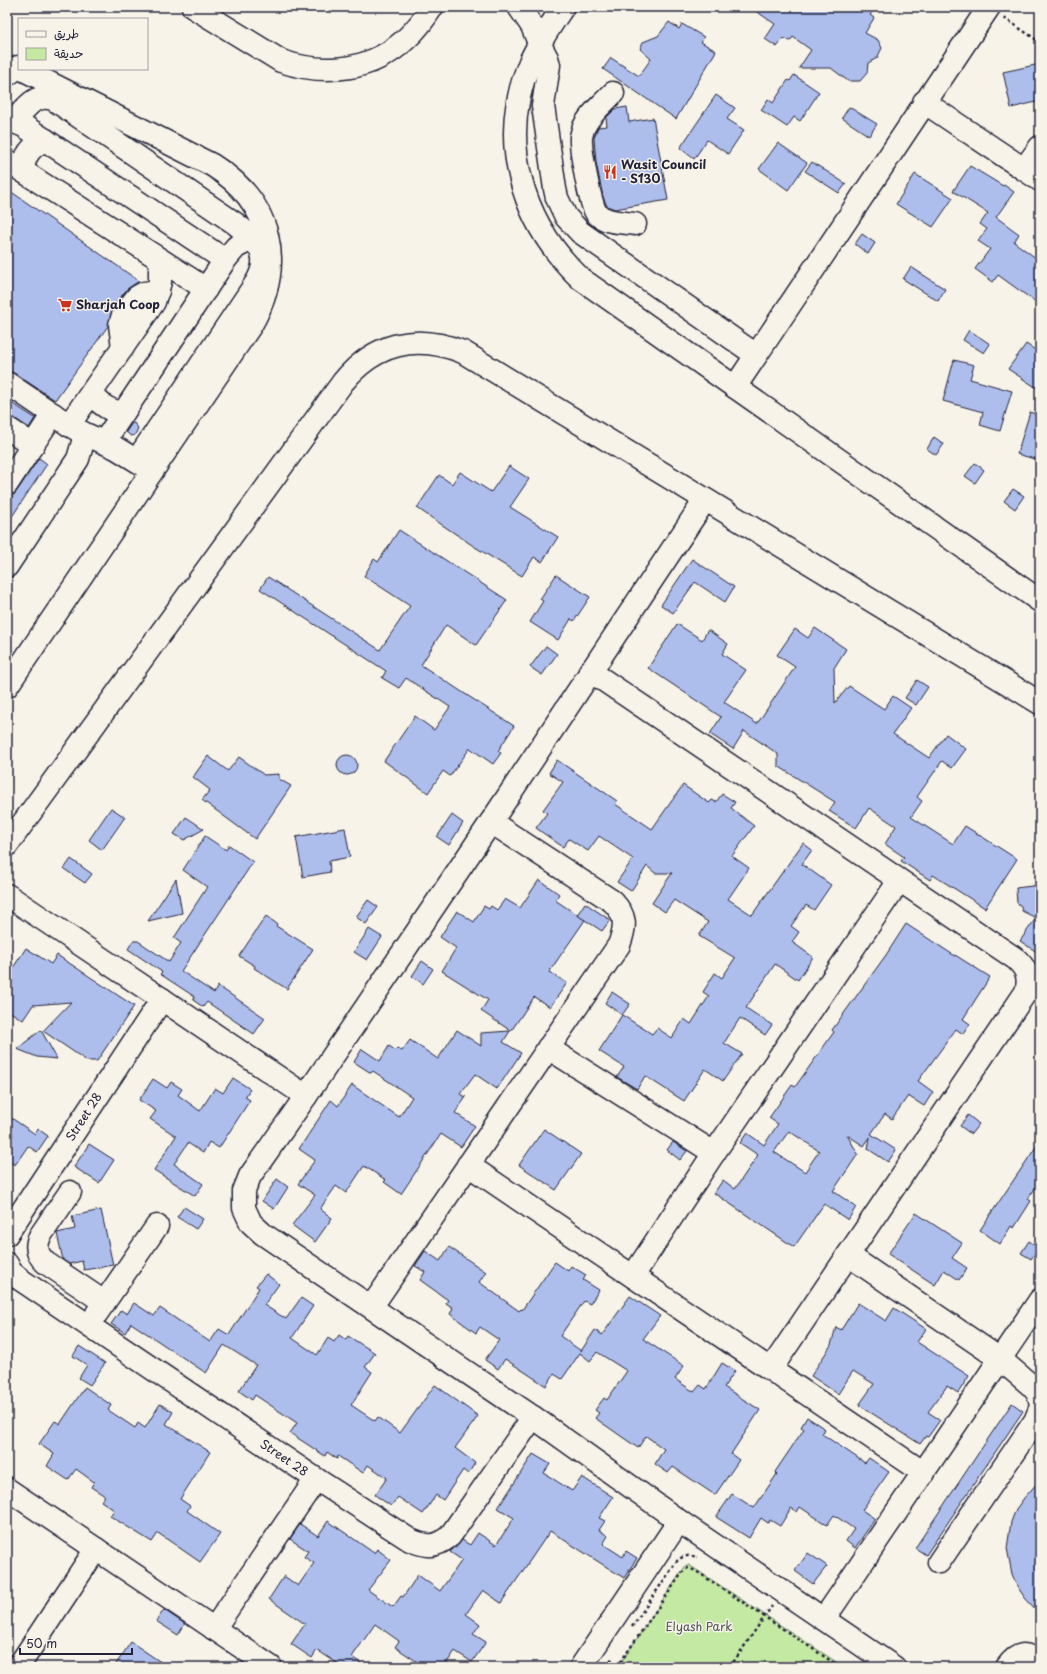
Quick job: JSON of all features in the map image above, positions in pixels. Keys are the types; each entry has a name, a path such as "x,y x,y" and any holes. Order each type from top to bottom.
{"street":[{"path":"193,7 282,61 296,66 325,70 355,67 382,56 406,39 417,28 432,7"},
{"path":"519,7 532,26 549,65 543,106 553,178 561,208 569,221 580,232 756,355"},
{"path":"563,7 539,43 523,82 516,121 516,140 521,179 534,216 543,234 558,255 581,279 1040,601"},
{"path":"735,387 988,7"},
{"path":"19,70 224,173 235,182 249,198 260,216 265,229 269,242 270,271 264,299 258,312 144,465"},
{"path":"613,93 589,119 582,131 581,138 591,202 596,213 606,220 635,224"},
{"path":"7,686 259,279 263,271 264,257 261,249 252,238 236,224 53,99 42,97 36,99 11,122"},
{"path":"924,102 1032,174 1040,147"},
{"path":"11,122 24,126 46,140 221,257"},
{"path":"46,140 38,143 15,166 206,289"},
{"path":"553,178 586,171"},
{"path":"104,442 206,289 223,250 233,238 236,224"},
{"path":"221,257 252,238"},
{"path":"7,484 33,445 68,424 92,393 154,302 160,282 160,260"},
{"path":"7,845 343,382 362,362 385,349 398,345 424,342 451,347 463,352 1040,703"},
{"path":"7,383 68,424 116,448 144,465"},
{"path":"92,393 96,399 108,409 123,414"},
{"path":"7,566 78,459 83,442 68,424"},
{"path":"7,428 33,445"},
{"path":"705,500 491,822 306,1096 250,1176 244,1191 244,1208 251,1223 263,1234 372,1306 679,1521 774,1602 824,1619 894,1667"},
{"path":"590,671 1016,959 1023,965 1028,974 1026,992 771,1369"},
{"path":"372,1306 619,945 623,933 625,921 621,910 612,901 491,822"},
{"path":"633,1276 714,1153 899,881"},
{"path":"7,895 306,1096"},
{"name":"Street 28","path":"7,1234 162,999"},
{"path":"548,1048 714,1153"},
{"path":"468,1165 924,1473"},
{"path":"70,1192 40,1236 37,1243 37,1251 40,1258 46,1263 104,1302"},
{"path":"88,1326 157,1226"},
{"path":"848,1255 1000,1359 1033,1387 1038,1394 1040,1401"},
{"name":"Street 28","path":"7,1264 11,1272 21,1280 88,1326 316,1479 410,1540 420,1544 431,1546 441,1543 450,1536 533,1418"},
{"path":"824,1619 1040,1300"},
{"path":"939,1562 1035,1421 1040,1409"},
{"path":"214,1629 316,1479"},
{"path":"7,1490 270,1667"},
{"path":"581,1667 679,1521"},
{"path":"18,1667 96,1549"},
{"path":"1007,1667 1017,1656 1030,1656 1040,1662"}],"path":[{"path":"988,7 1040,42"},
{"path":"628,1633 677,1561 681,1557 691,1555 700,1558"},
{"path":"610,1660 619,1666 682,1573 688,1568 696,1571 840,1667"},
{"path":"730,1667 774,1602"},
{"path":"607,1663 614,1653"}],"green space":[{"name":"Elyash Park","path":"686,1565 689,1565 844,1667 618,1667"}],"building":[{"path":"750,7 876,7 870,15 874,18 865,33 878,40 882,48 877,58 868,63 867,73 860,81 848,81 831,68 799,68 811,50 793,37 790,41 784,38 777,47 765,39 775,24"},
{"path":"669,22 679,29 682,24 704,37 701,42 716,51 676,119 603,69 611,58 639,76 651,59 640,49 643,42 658,36"},
{"path":"1040,64 1040,101 1011,108 1003,72"},
{"path":"794,75 819,92 800,121 794,117 787,127 761,110 768,99 773,103 788,80 790,81"},
{"path":"716,95 735,108 727,119 744,130 728,154 707,140 694,159 680,148"},
{"path":"627,107 629,122 653,118 668,200 615,209 607,206 603,197 596,162 594,138 598,127 607,126 606,118 615,109"},
{"path":"849,107 877,124 869,136 842,118"},
{"path":"778,143 807,163 788,190 759,169"},
{"path":"812,162 846,184 839,193 805,171"},
{"path":"970,166 1014,192 996,217 1019,234 1014,242 1040,261 1040,293 1034,301 998,275 993,282 975,269 990,249 978,241 987,229 980,224 988,213 953,191"},
{"path":"915,174 953,198 933,227 896,204"},
{"name":"Sharjah Coop","path":"13,193 139,281 127,289 113,307 108,326 55,400 14,373 7,371 7,201"},
{"path":"862,234 875,243 868,254 855,244"},
{"path":"911,267 945,289 938,301 903,279"},
{"path":"969,330 990,344 984,353 963,340"},
{"path":"1026,344 1040,353 1040,390 1008,369"},
{"path":"954,360 974,365 970,379 1012,391 1000,431 980,425 983,412 943,401"},
{"path":"7,400 35,418 29,428 14,418 7,416"},
{"path":"1030,412 1040,416 1040,452 1038,460 1017,454"},
{"path":"132,423 134,423 138,428 135,435 131,436 126,432"},
{"path":"934,437 944,444 936,455 927,449"},
{"path":"39,458 47,464 7,524 7,503"},
{"path":"975,463 984,470 975,483 965,476"},
{"path":"509,466 529,479 510,507 558,537 542,562 534,557 522,576 475,547 417,508 439,475 452,484 460,472 491,492"},
{"path":"1013,489 1024,496 1015,509 1004,501"},
{"path":"399,530 507,600 476,645 446,625 421,665 514,726 498,751 501,753 493,764 470,748 450,776 443,771 428,793 384,761 415,716 434,730 450,707 406,678 399,688 382,678 386,671 260,589 268,577 380,650 410,606 364,576 374,559 378,562"},
{"path":"692,559 734,587 725,602 695,582 673,613 661,605"},
{"path":"556,575 590,597 574,621 571,619 558,640 530,622 543,601 540,599"},
{"path":"677,624 702,640 708,630 728,644 722,654 746,670 724,702 757,724 795,667 777,655 795,629 808,638 815,628 846,649 834,668 835,703 849,686 884,709 893,696 911,708 893,734 929,758 946,734 966,749 952,768 942,761 917,797 922,801 911,817 953,844 965,826 1017,859 985,908 933,875 930,880 901,861 904,857 885,844 896,826 869,808 856,828 829,811 835,802 778,766 778,754 744,731 733,749 710,734 721,717 648,668"},
{"path":"546,646 557,654 542,675 530,667"},
{"path":"917,680 928,687 916,705 905,698"},
{"path":"347,755 354,758 357,765 354,772 347,775 340,772 337,765 340,758"},
{"path":"208,756 228,771 239,757 264,775 279,774 279,779 291,786 255,839 202,800 210,790 193,777"},
{"path":"557,760 617,801 615,804 652,829 683,785 709,803 712,800 716,802 722,794 735,802 731,808 754,826 732,856 749,868 728,899 752,915 803,843 812,850 802,864 831,885 814,910 806,905 791,926 799,932 792,942 813,957 798,980 775,964 746,1008 772,1025 765,1035 740,1018 724,1043 742,1054 723,1081 705,1069 684,1101 645,1076 637,1089 617,1077 624,1067 599,1051 622,1015 652,1034 657,1028 672,1038 684,1019 691,1024 709,996 703,992 715,973 722,978 735,958 699,936 708,922 674,900 665,912 652,903 672,873 655,873 647,866 631,891 617,882 633,859 599,836 588,851 569,839 563,847 536,828 547,813 543,810 563,782 549,773"},
{"path":"111,808 125,817 102,850 89,840"},
{"path":"452,815 463,823 449,845 437,837"},
{"path":"186,817 204,829 184,840 174,834"},
{"path":"345,828 350,857 329,861 330,872 303,877 296,837"},
{"path":"205,836 226,850 229,845 253,862 181,971 214,993 218,986 265,1018 254,1034 207,1002 203,1007 193,1000 195,997 160,974 162,972 128,949 133,941 138,941 169,962 181,943 174,938 207,887 183,870"},
{"path":"71,859 92,874 85,883 64,869"},
{"path":"176,879 182,913 148,921"},
{"path":"539,880 559,894 555,900 585,920 549,972 567,983 550,1007 534,997 511,1031 481,1011 488,1000 442,971 456,948 440,937 457,911 474,922 484,906 489,909 491,906 497,910 505,899 520,908"},
{"path":"1040,885 1040,954 1020,941 1036,918 1022,911 1021,906 1017,903 1016,888"},
{"path":"368,900 378,907 366,924 356,917"},
{"path":"585,903 610,920 602,931 577,915"},
{"path":"266,916 277,924 276,926 313,949 287,989 254,968 255,966 239,956"},
{"path":"906,924 990,977 963,1019 970,1024 963,1034 956,1029 918,1081 933,1092 924,1106 908,1096 892,1119 885,1114 871,1134 896,1150 888,1162 868,1149 870,1137 864,1146 847,1135 858,1154 833,1191 856,1207 848,1220 824,1204 794,1247 714,1193 723,1180 735,1189 758,1155 740,1143 747,1133 764,1145 778,1124 769,1118 792,1085 795,1087 834,1032 832,1030 886,955","holes":["789,1131 819,1151 805,1172 774,1152"]},
{"path":"369,929 382,937 367,960 354,952"},
{"path":"26,948 51,964 57,955 134,1006 97,1061 87,1061 43,1031 71,1002 33,1005 23,1020 7,1010 7,977"},
{"path":"422,961 433,969 423,984 412,976"},
{"path":"612,992 630,1004 622,1015 605,1003"},
{"path":"41,1030 57,1059 37,1057 17,1049"},
{"path":"457,1030 481,1046 481,1033 510,1031 503,1042 521,1053 497,1089 475,1074 460,1094 466,1097 455,1113 475,1126 461,1147 441,1134 401,1194 384,1182 386,1180 364,1166 346,1193 336,1186 320,1209 332,1218 315,1242 292,1225 315,1195 298,1184 315,1160 299,1149 331,1100 338,1106 352,1085 399,1117 412,1097 373,1071 371,1073 354,1062 362,1049 380,1061 389,1046 395,1050 397,1048 402,1051 410,1040 438,1059"},
{"path":"233,1078 250,1089 245,1097 250,1100 219,1148 209,1142 203,1153 188,1143 174,1164 203,1184 195,1196 154,1170 176,1136 150,1119 156,1111 139,1100 153,1079 167,1088 171,1082 182,1089 178,1095 200,1111 215,1088 223,1093"},
{"path":"7,1115 35,1134 38,1129 48,1136 37,1152 28,1146 15,1165 7,1160"},
{"path":"968,1115 979,1124 971,1134 960,1126"},
{"path":"544,1129 581,1154 556,1190 519,1165"},
{"path":"1040,1141 1040,1181 1028,1199 1031,1201 1014,1228 1011,1226 1000,1244 980,1230"},
{"path":"673,1142 687,1151 680,1160 667,1150"},
{"path":"89,1144 114,1160 99,1183 74,1167"},
{"path":"277,1179 288,1187 274,1209 262,1201"},
{"path":"184,1207 203,1219 196,1229 177,1217"},
{"path":"101,1210 113,1265 84,1270 82,1261 69,1264 63,1260 57,1233 75,1229 72,1216"},
{"path":"916,1213 962,1243 952,1258 967,1268 959,1280 944,1270 935,1285 888,1254"},
{"path":"1029,1241 1039,1248 1031,1259 1021,1253"},
{"path":"449,1247 486,1272 479,1282 519,1311 521,1309 522,1310 555,1262 568,1271 571,1266 586,1275 583,1280 599,1290 590,1304 584,1301 560,1336 581,1351 595,1330 602,1335 630,1296 660,1316 643,1339 684,1366 675,1379 694,1392 700,1385 706,1389 722,1363 735,1371 724,1387 760,1410 731,1454 739,1460 715,1495 673,1467 668,1473 655,1464 664,1449 646,1436 638,1448 595,1418 599,1413 595,1410 604,1398 607,1400 627,1371 597,1352 590,1361 580,1353 562,1379 554,1374 546,1386 505,1359 498,1369 485,1360 499,1340 480,1327 476,1333 450,1314 453,1308 446,1303 448,1300 420,1280 425,1272 415,1266 425,1251 440,1261"},
{"path":"266,1274 279,1284 264,1305 286,1319 301,1298 313,1306 292,1338 317,1355 328,1338 334,1342 339,1335 346,1340 348,1336 375,1353 365,1367 372,1372 351,1405 375,1421 378,1417 400,1433 435,1385 478,1416 455,1448 475,1463 468,1474 463,1470 443,1500 436,1495 423,1514 398,1497 391,1506 375,1495 387,1478 368,1465 363,1473 338,1456 337,1459 327,1452 325,1456 290,1433 297,1423 255,1395 252,1400 239,1391 256,1365 224,1345 206,1373 131,1323 125,1333 111,1324 121,1310 127,1314 134,1303 154,1316 160,1308 210,1342 219,1329 229,1335 259,1288 256,1286"},
{"path":"858,1303 886,1321 894,1308 926,1329 917,1342 969,1376 958,1393 947,1386 928,1412 940,1420 928,1437 926,1436 920,1444 859,1405 874,1384 853,1371 838,1394 811,1376 831,1345 836,1327 841,1330"},
{"path":"79,1346 105,1363 90,1385 79,1378 87,1365 73,1356"},
{"path":"85,1387 111,1405 108,1410 135,1428 138,1423 145,1428 160,1404 173,1412 166,1424 210,1452 180,1499 190,1506 187,1511 220,1534 200,1562 158,1533 152,1542 110,1516 114,1510 101,1501 105,1496 91,1487 94,1482 76,1469 68,1480 47,1466 54,1454 39,1444 55,1421 60,1424"},
{"path":"1012,1403 1023,1411 926,1555 915,1548"},
{"path":"807,1417 825,1429 822,1434 865,1463 869,1458 889,1472 862,1510 875,1519 855,1548 846,1541 854,1529 834,1515 827,1525 800,1507 797,1512 791,1508 780,1526 770,1520 768,1523 761,1518 749,1538 716,1517 732,1494 754,1508 777,1474 775,1472 804,1429 801,1427"},
{"path":"533,1454 550,1464 544,1473 572,1491 582,1477 613,1497 599,1518 605,1521 599,1530 608,1536 603,1544 623,1557 626,1551 637,1558 624,1578 550,1531 501,1603 483,1590 466,1614 480,1624 473,1634 486,1642 472,1662 455,1651 444,1667 425,1667 395,1647 399,1641 375,1624 352,1657 366,1667 343,1667 317,1650 312,1658 291,1644 305,1624 269,1599 284,1576 298,1586 314,1563 304,1557 308,1551 290,1539 300,1524 318,1536 328,1521 374,1553 377,1549 391,1560 368,1590 393,1607 401,1596 403,1597 418,1575 440,1591 462,1560 450,1552 462,1540 470,1545 478,1533 496,1545 514,1518 498,1508"},
{"path":"1040,1480 1040,1614 1025,1598 1017,1586 1012,1574 1007,1548 1011,1522 1016,1509"},
{"path":"808,1553 827,1566 813,1584 795,1571"},
{"path":"164,1610 185,1624 178,1635 156,1621"},
{"path":"131,1642 168,1667 114,1667"}],"place":[{"name":"Wasit Council - S130","path":"610,172"},
{"name":"Sharjah Coop","path":"65,305"}]}
